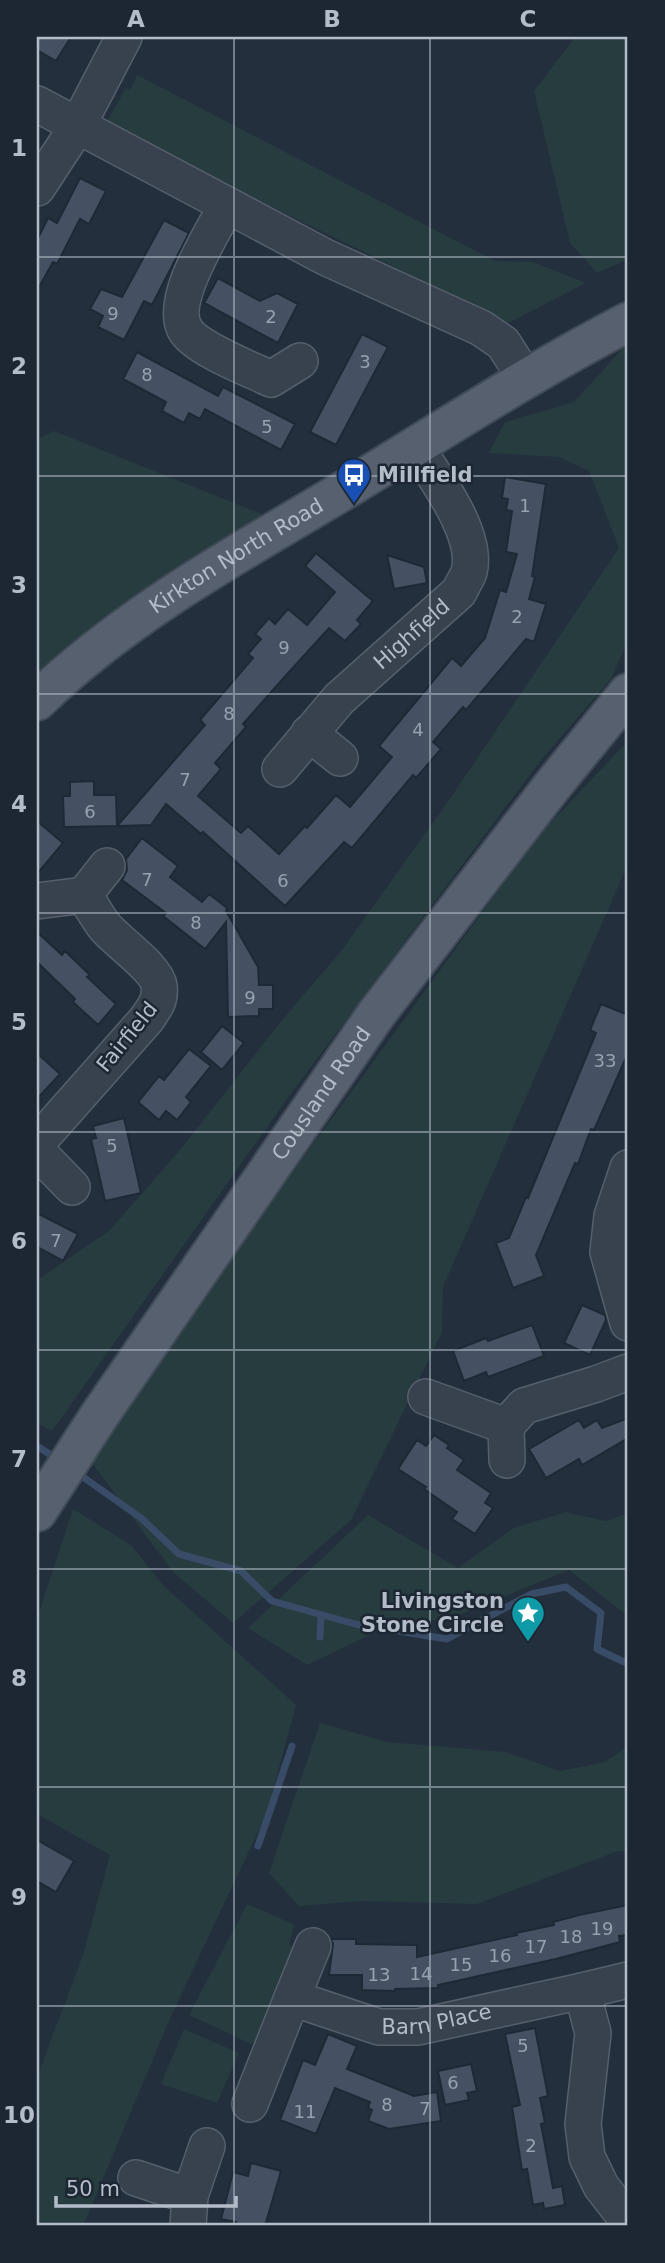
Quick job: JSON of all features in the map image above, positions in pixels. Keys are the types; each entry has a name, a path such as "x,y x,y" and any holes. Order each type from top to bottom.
{"main road":[{"name":"Kirkton North Road","path":"37,701 56,682 140,616 219,565 526,379 628,322"},
{"name":"Cousland Road","path":"37,1512 99,1416 377,1013 553,785 628,694"}],"street":[{"path":"37,188 77,127 124,37"},
{"path":"37,104 325,257 481,328 503,344 526,379"},
{"path":"226,206 196,263 183,296 183,324 187,333 200,344 271,379 300,361"},
{"name":"Highfield","path":"280,769 355,684 459,592 469,571 470,552 466,533 443,489 415,447"},
{"path":"310,733 340,758"},
{"path":"37,901 84,895 107,866"},
{"name":"Fairfield","path":"37,1143 146,1020 159,1001 159,983 149,967 104,925 84,895"},
{"path":"37,1151 72,1187"},
{"path":"628,1168 612,1216 608,1252 628,1323"},
{"path":"426,1397 507,1443 524,1406 628,1372"},
{"path":"250,2104 313,1946"},
{"name":"Barn Place","path":"292,1998 379,2027 418,2027 628,1980"},
{"path":"582,1991 593,2033 583,2124 587,2157 601,2186 628,2221"},
{"path":"136,2178 189,2211 207,2146"}],"green space":[{"path":"575,37 628,37 628,259 597,273 570,243 534,91"},
{"path":"137,75 495,261 533,262 586,283 508,323 105,125 126,88 130,90"},
{"path":"628,345 628,641 611,679 541,760 292,1092 52,1431 37,1423 37,1280 110,1230 180,1150 282,1020 342,950 445,806 619,548 589,471 559,457 489,453 505,422 574,402"},
{"path":"54,431 274,519 37,680 37,439"},
{"path":"628,741 628,864 443,1287 442,1332 351,1520 233,1623 173,1572 86,1455 538,836"},
{"path":"73,1509 131,1545 163,1585 296,1705 267,1813 172,2014 83,2226 37,2226 37,2077 83,1955 110,1855 37,1814 37,1619"},
{"path":"566,1512 606,1521 628,1513 628,1611 624,1613 569,1570 447,1620 401,1620 307,1665 248,1628 368,1515 458,1568 514,1528"},
{"path":"320,1723 387,1742 506,1752 560,1771 605,1762 628,1746 628,1852 618,1851 477,1904 361,1901 299,1906 269,1873"},
{"path":"247,1904 295,1925 289,1944 300,1951 257,2039 251,2044 189,2015"},
{"path":"184,2029 239,2053 217,2103 161,2084"}],"building":[{"path":"37,37 71,37 56,61 37,50"},
{"path":"80,178 106,191 89,224 80,219 57,264 53,262 37,291 37,240 48,218 57,223"},
{"path":"164,220 189,233 152,305 144,301 124,340 98,327 103,316 90,309 101,289 122,297"},
{"path":"218,278 260,301 277,293 298,304 278,343 204,303"},
{"path":"362,334 388,347 336,445 310,432"},
{"path":"137,352 218,396 223,387 295,424 281,450 205,409 200,419 189,413 184,423 162,411 166,402 123,379"},
{"path":"505,477 546,484 532,576 535,577 529,599 546,604 534,642 526,639 466,710 463,707 433,742 441,749 416,778 413,775 352,848 344,842 285,906 203,832 201,834 166,804 151,825 117,826 205,725 200,720 253,658 248,654 261,639 255,634 269,618 275,624 288,609 307,625 335,592 305,566 316,553 373,601 357,620 361,624 345,641 329,628 280,682 243,724 246,727 215,763 221,769 198,796 241,833 248,826 279,854 336,795 350,807 392,757 379,746 452,658 461,666 485,638 500,590 506,592 517,554 506,552 512,511 506,510 508,499 502,498"},
{"path":"387,555 424,567 427,583 394,589"},
{"path":"94,781 94,795 116,795 117,826 64,827 63,796 70,796 70,782"},
{"path":"37,821 63,843 37,874"},
{"path":"142,838 178,866 170,877 202,902 209,894 227,908 226,911 258,967 259,985 273,985 273,1009 259,1009 259,1016 228,1017 226,922 205,949 163,916 166,913 122,880 127,870 126,859"},
{"path":"37,932 62,955 65,951 90,975 87,977 116,1004 98,1025 37,962"},
{"path":"601,1004 628,1015 628,1053 594,1130 591,1129 578,1164 575,1163 536,1255 544,1276 513,1288 496,1243 509,1238 526,1197 528,1198 596,1033 590,1030"},
{"path":"222,1026 244,1043 222,1070 201,1052"},
{"path":"189,1049 211,1066 186,1097 191,1102 177,1120 166,1111 159,1120 138,1102 159,1076 164,1080"},
{"path":"37,1053 60,1074 37,1099"},
{"path":"124,1118 141,1193 105,1201 91,1139 96,1138 93,1126"},
{"path":"37,1213 78,1234 63,1261 37,1247"},
{"path":"582,1305 605,1315 606,1320 590,1355 564,1343"},
{"path":"532,1325 544,1356 488,1377 486,1372 464,1381 453,1351"},
{"path":"628,1418 628,1438 582,1465 579,1459 546,1478 529,1449 579,1420 584,1428 597,1420 602,1428"},
{"path":"434,1435 464,1460 457,1470 491,1493 485,1503 493,1508 475,1534 452,1519 457,1512 398,1469 417,1440 426,1446"},
{"path":"37,1840 74,1861 56,1892 37,1881"},
{"path":"628,1905 628,1935 619,1936 620,1942 438,1985 438,1988 362,1990 362,1975 329,1975 333,1944 331,1939 356,1939 356,1944 417,1945 417,1957 517,1935 516,1933 554,1925 553,1922"},
{"path":"535,2028 548,2096 540,2098 545,2123 541,2124 553,2188 562,2186 565,2205 544,2209 543,2203 533,2205 527,2169 522,2170 512,2107 520,2105 505,2034"},
{"path":"328,2034 357,2046 347,2069 414,2096 437,2092 441,2121 389,2129 368,2121 372,2110 368,2108 370,2102 335,2088 316,2134 280,2120 303,2060 315,2065"},
{"path":"471,2064 477,2091 467,2093 469,2100 445,2105 438,2071"},
{"path":"251,2163 281,2171 265,2226 235,2226 236,2222 221,2219 233,2172 248,2176"}],"waterway":[{"path":"37,1446 57,1459"},
{"path":"76,1472 141,1518 179,1554 241,1571 272,1601 355,1624 447,1639 531,1594 566,1587 601,1613 597,1649 624,1662 628,1659"},
{"path":"320,1637 321,1615"},
{"path":"258,1846 292,1746"}],"place":[{"name":"Millfield","path":"354,505"},
{"name":"Livingston Stone Circle","path":"528,1643"}]}
